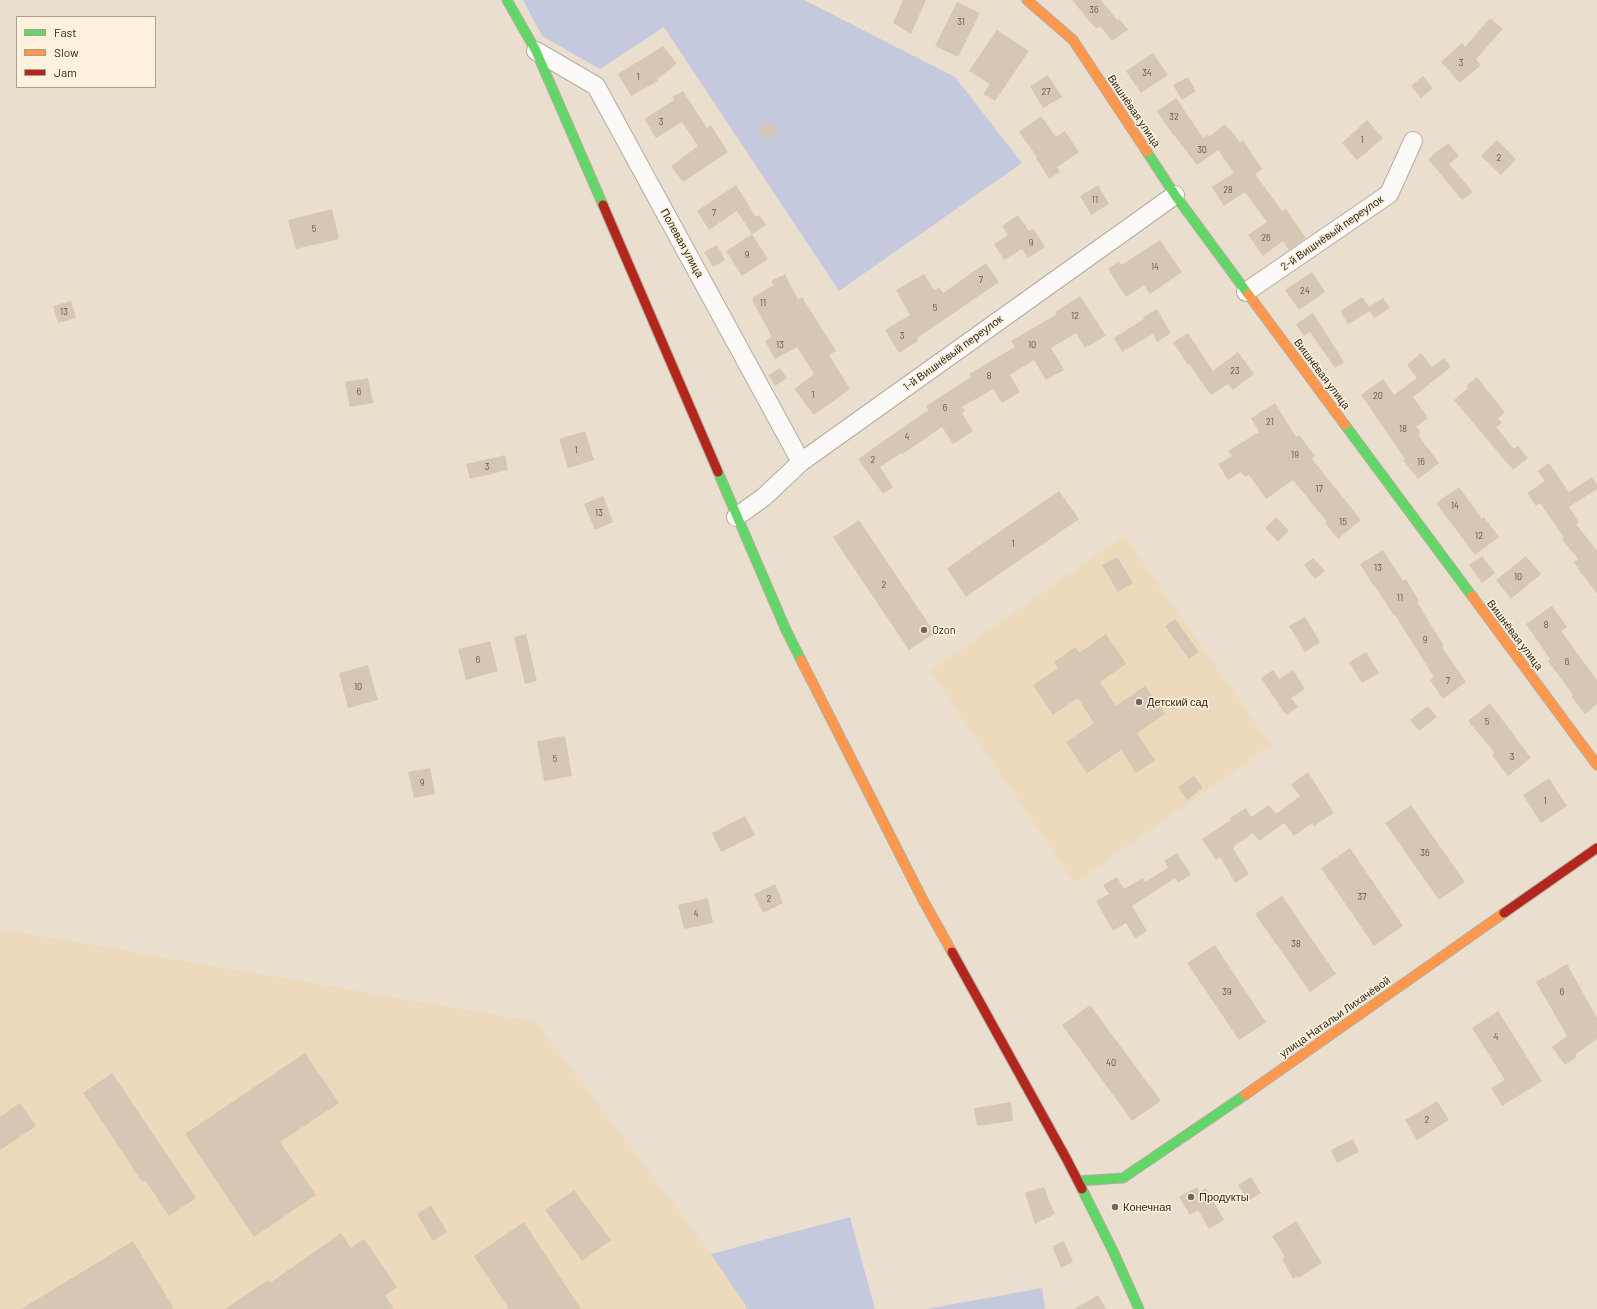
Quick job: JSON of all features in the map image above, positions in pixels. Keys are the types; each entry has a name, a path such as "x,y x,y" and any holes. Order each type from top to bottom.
{"street":[{"path":"507,0 536,51 786,630 923,900 1078,1181 1140,1309"},
{"name":"Вишнёвая улица","path":"1027,0 1073,40 1175,195 1597,765"},
{"name":"Полевая улица","path":"536,51 596,86 802,462"},
{"name":"2-й Вишнёвый переулок","path":"1246,292 1389,194 1413,141"},
{"name":"1-й Вишнёвый переулок","path":"736,517 764,497 802,462 1175,195"},
{"name":"улица Натальи Лихачёвой","path":"1078,1181 1123,1178 1214,1117 1597,848"}],"shaded area":[{"path":"523,0 804,0 955,77 1022,163 839,291 664,27 600,69 542,36"},
{"path":"1124,536 1271,745 1075,883 930,671"},
{"path":"0,929 536,1022 711,1254 748,1309 0,1309"},
{"path":"850,1217 875,1309 748,1309 711,1254"},
{"path":"1042,1288 1045,1309 926,1309"}],"building":[{"path":"903,0 926,0 911,34 893,23"},
{"path":"1072,0 1101,0 1118,21 1120,19 1128,30 1112,41 1100,26 1096,29"},
{"path":"957,2 980,13 958,57 935,46"},
{"path":"1490,18 1503,29 1476,59 1481,65 1460,83 1441,62 1462,43 1465,47"},
{"path":"997,30 1029,51 995,101 983,94 990,84 969,71"},
{"path":"663,46 677,64 657,79 658,81 631,96 618,74"},
{"path":"1153,53 1168,75 1141,93 1126,71"},
{"path":"1048,75 1062,97 1043,108 1030,86"},
{"path":"1423,76 1433,88 1421,98 1411,86"},
{"path":"1188,77 1196,91 1182,100 1173,85"},
{"path":"683,91 707,128 711,125 728,152 683,182 671,166 698,146 682,122 656,138 644,119 674,100 672,97"},
{"path":"1176,98 1203,138 1207,134 1209,137 1225,124 1240,142 1243,140 1262,169 1255,174 1282,211 1286,209 1306,238 1289,250 1283,241 1263,256 1248,235 1267,222 1245,192 1224,206 1212,187 1234,173 1218,150 1197,165 1173,135 1157,111"},
{"path":"1041,116 1056,137 1065,131 1079,152 1057,167 1060,172 1049,179 1036,158 1037,157 1019,132"},
{"path":"1367,120 1383,138 1357,160 1342,143"},
{"path":"768,121 778,129 768,140 758,132"},
{"path":"1497,140 1516,159 1501,175 1481,156"},
{"path":"1448,143 1459,156 1449,164 1473,192 1462,200 1428,159"},
{"path":"736,185 756,217 759,215 766,225 752,234 737,211 709,230 697,211"},
{"path":"1098,185 1109,204 1091,215 1080,196"},
{"path":"332,209 339,239 296,249 288,220"},
{"path":"1018,215 1029,231 1033,228 1045,247 1028,258 1022,249 1004,260 994,244 1008,235 1002,226"},
{"path":"752,234 768,259 742,276 726,251"},
{"path":"1160,240 1182,272 1150,294 1144,285 1126,297 1108,269 1119,261 1121,265"},
{"path":"717,245 725,260 713,267 704,252"},
{"path":"986,263 999,282 917,338 918,341 899,353 885,330 910,315 896,290 924,274 934,290 939,287 943,293"},
{"path":"1312,272 1325,292 1299,310 1285,290"},
{"path":"785,274 798,300 802,297 836,351 829,355 850,389 814,415 794,389 814,374 797,347 775,359 765,341 772,337 753,302 753,297 774,285 771,281"},
{"path":"1080,296 1106,336 1085,348 1076,333 1051,348 1064,370 1046,380 1034,360 1010,375 1020,392 1002,403 993,389 962,407 965,411 962,413 973,431 953,444 942,427 880,467 893,487 883,494 858,459 928,410 926,406 971,377 969,374 1015,347 1011,341 1057,314 1055,312"},
{"path":"1362,297 1369,307 1383,298 1390,308 1374,318 1370,311 1348,324 1340,311"},
{"path":"71,301 76,318 58,323 53,306"},
{"path":"1157,309 1171,333 1157,342 1153,334 1122,352 1114,338"},
{"path":"1313,313 1344,362 1335,368 1310,332 1304,336 1296,324"},
{"path":"1188,333 1213,371 1238,352 1254,374 1233,390 1228,384 1211,395 1189,364 1188,365 1173,342"},
{"path":"1421,353 1432,367 1444,358 1451,367 1413,397 1428,418 1416,427 1421,433 1418,435 1439,463 1418,479 1403,460 1405,459 1361,395 1383,379 1394,395 1417,378 1407,365"},
{"path":"780,368 787,378 775,386 768,375"},
{"path":"1477,377 1505,413 1498,418 1502,423 1496,427 1514,449 1518,446 1528,458 1513,470 1454,400 1468,388 1466,386"},
{"path":"368,378 373,403 350,407 345,382"},
{"path":"1275,403 1296,437 1299,435 1315,456 1312,459 1361,520 1338,539 1325,523 1327,522 1293,480 1266,499 1249,475 1245,477 1241,472 1228,480 1218,464 1232,456 1228,451 1259,432 1251,418"},
{"path":"585,431 594,460 568,468 559,439"},
{"path":"505,455 508,470 470,479 466,464"},
{"path":"1549,463 1569,492 1592,477 1597,484 1597,489 1569,507 1579,522 1576,524 1597,551 1597,594 1582,575 1574,562 1578,559 1562,539 1564,538 1540,503 1536,506 1527,493 1545,481 1538,471"},
{"path":"1459,487 1482,519 1484,517 1499,537 1475,555 1436,503"},
{"path":"1059,491 1079,519 966,597 947,568"},
{"path":"603,496 613,522 595,530 584,504"},
{"path":"1276,517 1289,531 1278,542 1265,528"},
{"path":"859,520 935,633 909,650 833,537"},
{"path":"1383,550 1403,581 1406,579 1419,601 1417,602 1444,646 1442,647 1466,682 1443,699 1430,680 1434,677 1395,615 1394,616 1375,586 1374,587 1360,564"},
{"path":"1482,556 1495,573 1482,583 1469,565"},
{"path":"1526,556 1541,574 1511,599 1496,580"},
{"path":"1117,557 1133,583 1118,592 1102,565"},
{"path":"1313,558 1325,571 1315,579 1304,565"},
{"path":"1552,606 1567,627 1561,631 1597,680 1597,704 1585,714 1548,661 1550,659 1526,624"},
{"path":"1305,617 1320,642 1305,652 1289,626"},
{"path":"1175,619 1199,652 1189,659 1165,626"},
{"path":"526,634 537,681 525,684 514,637"},
{"name":"Детский сад","path":"1106,634 1126,664 1100,682 1116,706 1145,686 1165,714 1137,733 1155,760 1136,773 1121,750 1087,773 1066,742 1094,723 1078,698 1053,715 1033,685 1058,668 1054,662 1075,647 1079,653"},
{"path":"490,641 498,671 466,680 458,649"},
{"path":"1366,652 1379,673 1362,683 1349,662"},
{"path":"368,665 378,700 348,708 339,673"},
{"path":"1273,670 1279,679 1293,670 1305,689 1291,698 1298,707 1286,715 1261,678"},
{"path":"1490,703 1531,758 1508,776 1492,755 1495,753 1468,721"},
{"path":"1428,706 1437,717 1419,731 1410,720"},
{"path":"565,736 572,776 544,781 537,741"},
{"path":"430,768 435,794 414,798 408,772"},
{"path":"1308,772 1334,813 1314,826 1312,823 1294,836 1284,823 1259,841 1253,833 1234,846 1235,847 1233,848 1249,874 1235,883 1220,857 1216,860 1202,839 1246,808 1251,817 1269,805 1276,814 1300,796 1291,784"},
{"path":"1194,776 1203,788 1187,800 1178,787"},
{"path":"1549,778 1567,806 1541,823 1523,795"},
{"path":"1411,805 1465,882 1439,900 1385,823"},
{"path":"745,816 755,835 721,852 712,833"},
{"path":"1350,848 1403,926 1374,946 1321,868"},
{"path":"1177,853 1191,874 1178,883 1175,878 1132,906 1147,931 1135,938 1126,923 1113,931 1096,901 1109,894 1103,885 1117,877 1124,889 1143,878 1145,882 1168,868 1164,861"},
{"path":"775,884 783,903 763,913 754,894"},
{"path":"1282,896 1336,974 1310,992 1255,914"},
{"path":"708,898 713,923 684,929 678,905"},
{"path":"1215,945 1266,1022 1239,1040 1187,963"},
{"path":"1567,964 1597,1018 1597,1039 1575,1055 1577,1057 1565,1065 1552,1047 1567,1036 1536,982"},
{"path":"1090,1005 1161,1101 1132,1121 1062,1025"},
{"path":"1498,1011 1542,1081 1502,1106 1491,1088 1505,1080 1472,1028"},
{"path":"305,1053 339,1103 280,1142 316,1195 254,1237 185,1134"},
{"path":"112,1073 196,1198 169,1216 145,1180 142,1182 83,1093"},
{"path":"1437,1101 1449,1120 1417,1140 1405,1120"},
{"path":"1011,1102 1013,1121 977,1126 974,1108"},
{"path":"20,1103 36,1126 0,1150 0,1117"},
{"path":"1353,1139 1359,1152 1337,1163 1331,1150"},
{"path":"1251,1177 1261,1193 1248,1201 1238,1185"},
{"path":"1044,1187 1055,1214 1035,1224 1025,1193"},
{"path":"1197,1187 1200,1192 1206,1188 1224,1220 1209,1229 1198,1210 1190,1215 1179,1197"},
{"path":"574,1190 611,1240 582,1261 545,1210"},
{"path":"431,1205 447,1232 433,1241 417,1214"},
{"path":"1296,1221 1322,1263 1298,1278 1297,1276 1293,1279 1282,1259 1285,1257 1272,1236"},
{"path":"524,1222 581,1309 509,1309 474,1256"},
{"path":"341,1233 351,1248 364,1239 397,1287 385,1296 394,1309 225,1309 268,1280 270,1283"},
{"path":"133,1241 174,1309 21,1309"},
{"path":"1064,1241 1073,1262 1061,1268 1052,1246"},
{"path":"1098,1295 1106,1309 1074,1309"}],"traffic: fast":[{"path":"507,0 536,51 603,205"},
{"path":"1147,152 1175,195 1248,294"},
{"path":"1345,425 1472,596"},
{"path":"718,472 786,630 801,660"},
{"path":"1078,1181 1123,1178 1245,1095"},
{"path":"1082,1189 1113,1251 1139,1309"}],"traffic: slow":[{"path":"1027,0 1073,40 1147,152"},
{"path":"1248,294 1345,425"},
{"path":"1472,596 1597,765"},
{"path":"801,660 923,900 952,952"},
{"path":"1245,1095 1504,913"}],"traffic: jam":[{"path":"603,205 718,472"},
{"path":"1504,913 1597,848"},
{"path":"952,952 1082,1189"}],"place":[{"name":"Ozon","path":"924,630"},
{"name":"Детский сад","path":"1139,702"},
{"name":"Продукты","path":"1191,1197"},
{"name":"Конечная","path":"1115,1207"}]}
